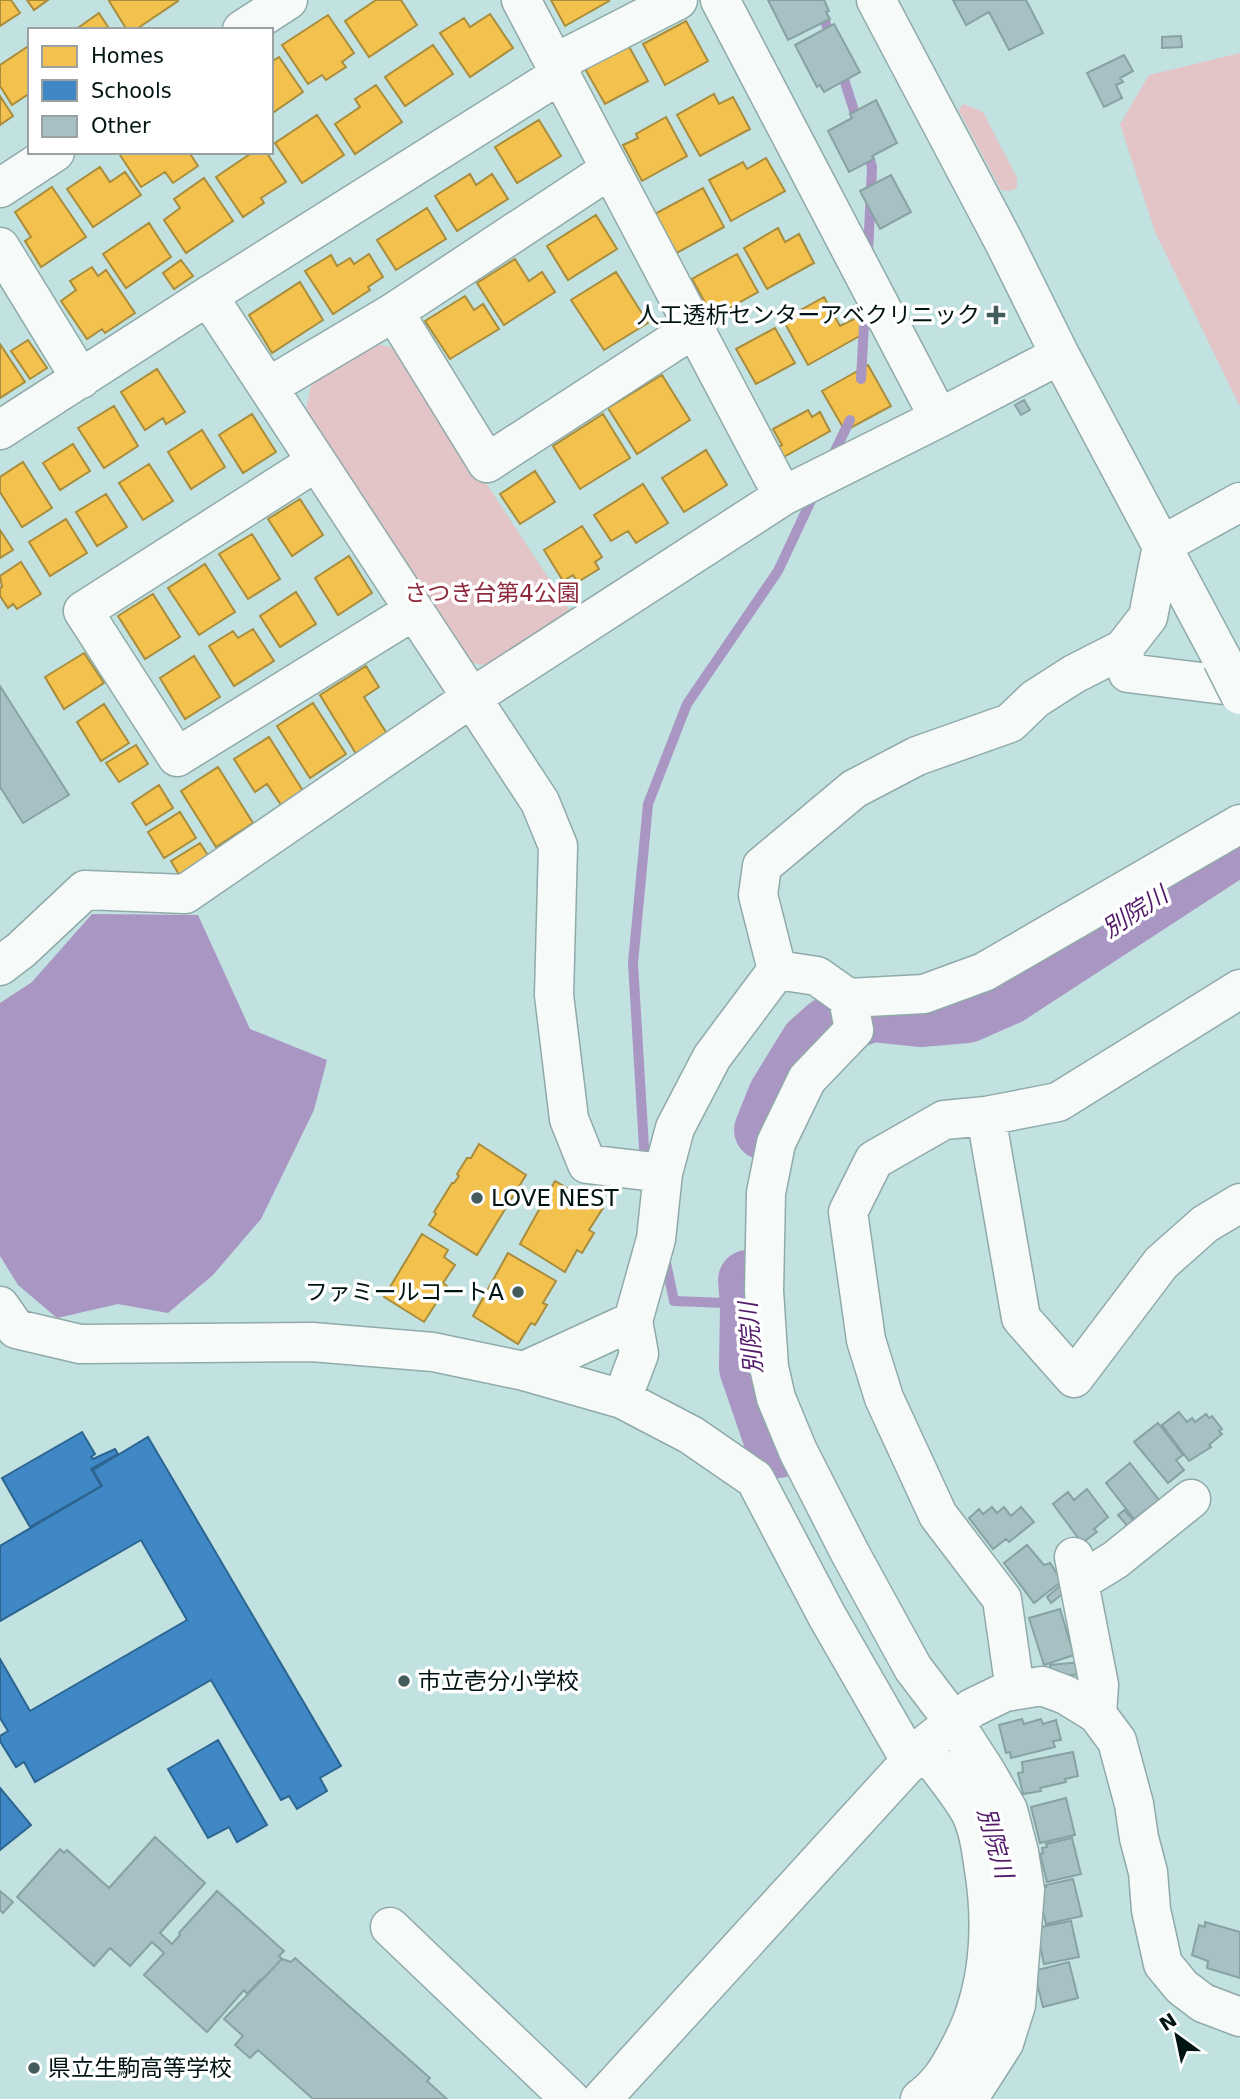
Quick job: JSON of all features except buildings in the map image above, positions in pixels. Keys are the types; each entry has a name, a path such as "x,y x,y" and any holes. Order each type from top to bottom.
{"street":[{"path":"245,28 288,0"},
{"path":"521,0 783,496"},
{"path":"0,430 559,75 568,57 678,0"},
{"path":"720,0 939,418"},
{"path":"876,0 1004,242 1060,355 1231,673 1240,695"},
{"path":"0,188 52,154"},
{"path":"268,387 394,312 609,170"},
{"path":"0,247 81,379"},
{"path":"208,296 540,802 558,846 554,995 569,1119 587,1164 663,1173"},
{"path":"394,312 487,463 693,329"},
{"path":"0,966 85,890 184,894 471,698 783,496 1060,355"},
{"path":"316,462 83,611 177,757 413,611"},
{"path":"1162,545 1240,502"},
{"path":"777,970 758,895 762,866 854,789 918,756 1010,723 1035,699 1074,674 1123,649 1148,617 1162,545"},
{"path":"1123,649 1128,673 1231,673"},
{"path":"777,970 817,976 848,998 924,994 984,972 1240,824"},
{"path":"622,1399 639,1354 633,1321 656,1239 663,1173 676,1128 712,1057 777,970"},
{"path":"1015,1690 1002,1599 938,1515 884,1398 866,1340 848,1212 874,1160 944,1120 986,1116 1058,1101 1240,989"},
{"path":"848,998 854,1030 807,1079 776,1143 766,1193 764,1291 769,1367 776,1398 850,1553 913,1668 933,1740 971,1813 980,1844 989,1916 984,1989 972,2027 936,2087 920,2099"},
{"path":"986,1116 1021,1318 1074,1378 1161,1263 1205,1224 1240,1203"},
{"path":"0,1306 16,1329 80,1344 312,1342 433,1352 524,1371 622,1399 691,1435 755,1479 827,1616 933,1740 985,1770 1008,1810 1026,1890 1016,2005 1004,2043 968,2099"},
{"path":"524,1371 633,1321"},
{"path":"1097,1714 1099,1685 1076,1569 1115,1560 1191,1499"},
{"path":"602,2099 933,1740 972,1708 1005,1692 1042,1686 1066,1695 1097,1714 1117,1741 1134,1804 1148,1872 1151,1910 1163,1964 1182,1987 1203,2003 1240,2017"},
{"path":"390,1927 570,2099"}],"green space":[{"path":"1240,53 1240,407 1155,232 1120,124 1149,75"},
{"path":"964,104 983,112 1017,178 1017,188 1001,190 959,111"},
{"name":"さつき台第4公園","path":"373,343 398,349 574,617 496,667 471,663 306,409 311,385"}],"shaded area":[{"path":"92,914 198,915 250,1029 327,1060 314,1110 261,1219 213,1275 168,1313 118,1304 57,1318 18,1285 0,1256 0,1003 32,982"}],"waterway":[{"path":"818,0 831,39"},
{"path":"841,70 858,123"},
{"path":"867,150 872,167 868,253"},
{"path":"861,379 865,307"},
{"path":"832,457 850,420"},
{"path":"645,1164 633,963 648,804 687,704 778,571 815,492"},
{"name":"別院川","path":"764,1130 778,1095 810,1043 828,1027 872,1012 920,1017 967,1013 1008,995 1240,844"},
{"path":"665,1258 674,1301 750,1304"},
{"name":"別院川","path":"748,1280 749,1368 778,1448"}],"place":[{"name":"人工透析センターアベクリニック","path":"996,315"},
{"name":"LOVE NEST","path":"477,1198"},
{"name":"ファミールコートA","path":"518,1292"},
{"name":"市立壱分小学校","path":"404,1681"},
{"name":"県立生駒高等学校","path":"34,2068"}]}
